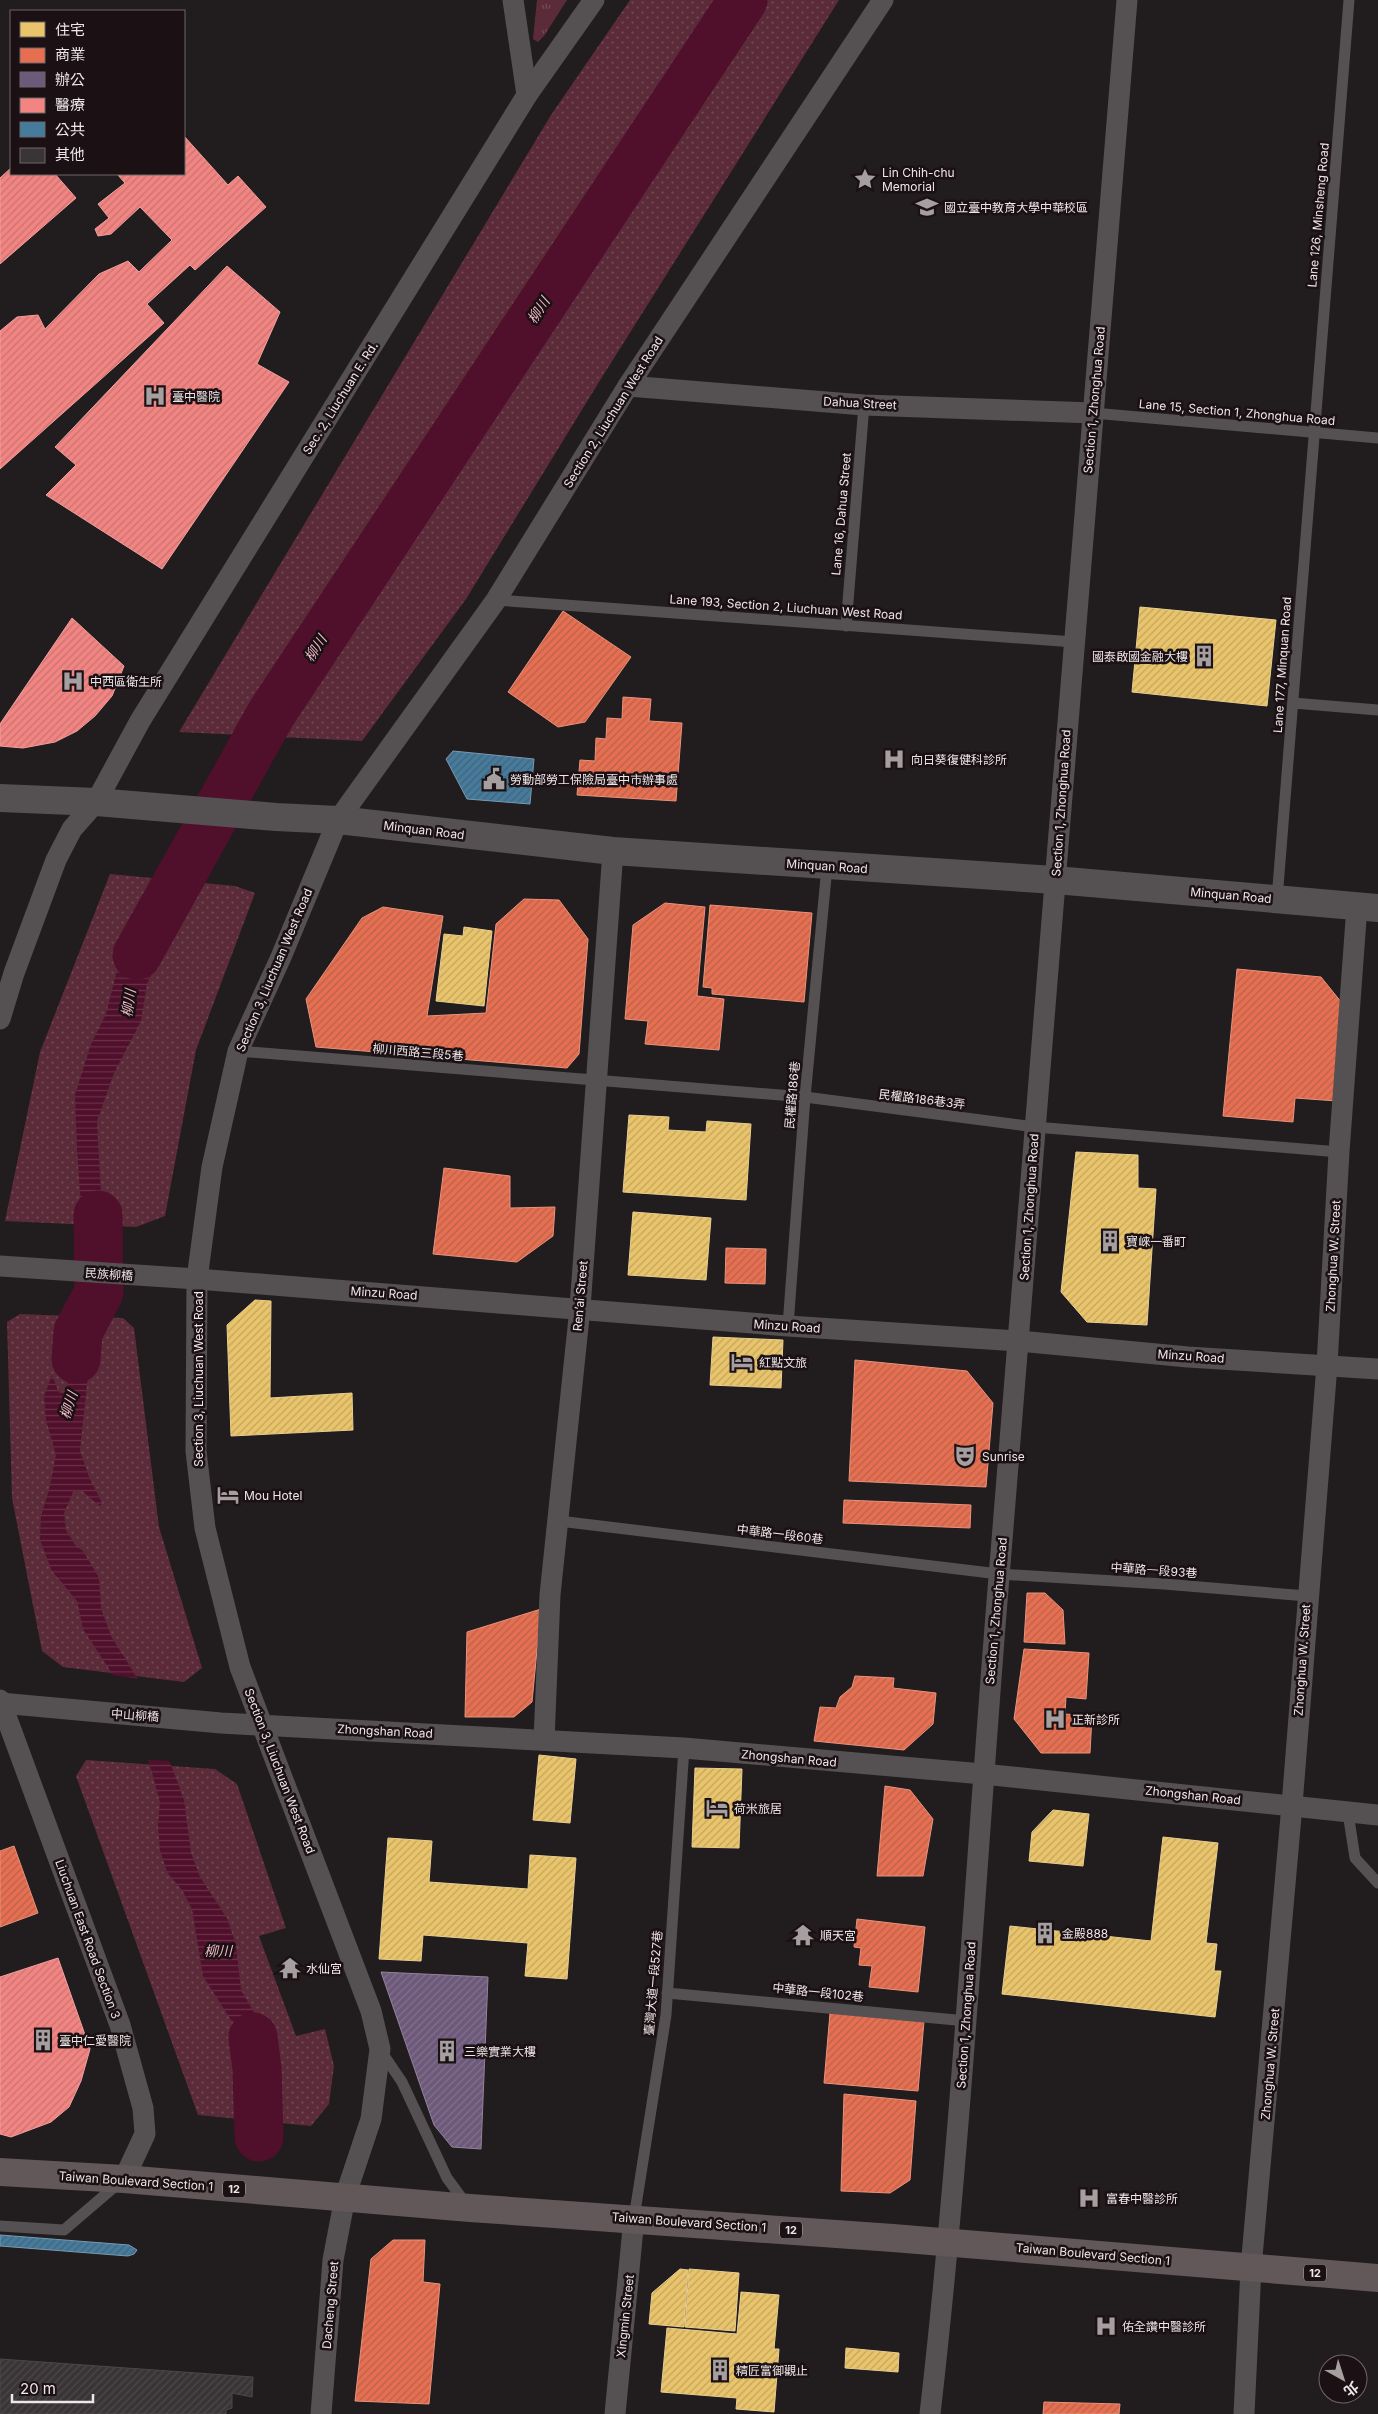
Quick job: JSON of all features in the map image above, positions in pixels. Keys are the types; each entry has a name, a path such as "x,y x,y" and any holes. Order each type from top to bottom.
{"main road":[{"path":"0,798 96,802"},
{"name":"Minquan Road","path":"96,802 166,809 338,820 613,851 827,867 1055,880 1367,907"},
{"name":"Taiwan Boulevard Section 1","path":"0,2172 124,2179 470,2208 634,2218 948,2242 1378,2278"}],"street":[{"path":"513,0 528,95"},
{"name":"Sec. 2, Liuchuan E. Rd.","path":"96,802 140,721 528,95 594,0"},
{"name":"Section 2, Liuchuan West Road","path":"338,820 496,600 628,386 883,0"},
{"name":"Section 1, Zhonghua Road","path":"930,2414 948,2242 967,2020 983,1774 1127,0"},
{"name":"Dahua Street","path":"628,386 864,404 1093,413"},
{"path":"0,1019 22,952 56,860 72,829 96,802"},
{"name":"Section 3, Liuchuan West Road","path":"338,820 280,958 238,1051 212,1167 197,1279 196,1451 205,1528 240,1667 370,2011 380,2049 371,2119 345,2197"},
{"name":"Ren’ai Street","path":"544,1740 550,1595 580,1308 613,851"},
{"name":"Zhonghua W. Street","path":"1244,2414 1251,2268 1292,1805 1307,1596 1327,1365 1339,1152 1367,907"},
{"name":"民族柳橋","path":"10,1267 197,1279"},
{"name":"Minzu Road","path":"197,1279 788,1326 1019,1341 1188,1356 1378,1369"},
{"name":"中山柳橋","path":"0,1702 199,1720"},
{"name":"Liuchuan East Road Section 3","path":"0,1702 120,2025 143,2108 145,2134 124,2179"},
{"name":"Zhongshan Road","path":"199,1720 684,1748 983,1774 1378,1815"},
{"name":"Dacheng Street","path":"321,2414 333,2260 345,2197"},
{"name":"Xingmin Street","path":"615,2414 634,2218"}],"lane":[{"name":"Lane 126, Minsheng Road","path":"1314,433 1349,0"},
{"name":"Lane 16, Dahua Street","path":"846,626 864,404"},
{"name":"Lane 15, Section 1, Zhonghua Road","path":"1093,413 1378,438"},
{"name":"Lane 177, Minquan Road","path":"1277,899 1314,433"},
{"name":"Lane 193, Section 2, Liuchuan West Road","path":"496,600 1074,642"},
{"path":"1293,703 1378,710"},
{"name":"民權路186巷","path":"788,1326 805,1097 827,867"},
{"name":"柳川西路三段5巷","path":"238,1051 805,1097"},
{"name":"民權路186巷3弄","path":"805,1097 1036,1127 1339,1152"},
{"name":"中華路一段60巷","path":"558,1521 999,1574"},
{"name":"中華路一段93巷","path":"999,1574 1164,1584 1307,1596"},
{"name":"臺灣大道一段527巷","path":"634,2218 666,2015 684,1748"},
{"path":"1348,1813 1355,1858 1378,1883"},
{"name":"中華路一段102巷","path":"667,1992 967,2020"},
{"path":"380,2049 402,2082 447,2178 470,2208"},
{"path":"0,2226 64,2230 124,2179"}],"green space":[{"path":"537,0 567,0 544,36 538,42 533,39"},
{"path":"630,0 839,0 599,382 466,599 362,741 179,732 551,115"},
{"path":"110,874 235,886 255,893 196,1050 165,1216 136,1227 5,1221 40,1052"},
{"path":"20,1314 123,1318 134,1328 159,1527 202,1668 184,1682 63,1667 42,1651 12,1498 7,1322"},
{"path":"86,1760 215,1769 237,1784 286,1928 259,1936 296,2036 325,2029 334,2066 329,2104 311,2126 198,2115 76,1776"}],"water":[{"name":"柳川","path":"198,896 178,915 147,984 141,1021 114,1073 97,1121 103,1231 80,1451 89,1477 102,1503 100,1506 82,1491 74,1490 64,1513 66,1530 75,1545 83,1551 99,1578 101,1608 111,1636 139,1681 184,1800 191,1853 200,1877 227,1918 236,1945 241,1990 266,2033 282,2087 279,2102 245,2103 238,2031 203,1976 192,1909 182,1890 167,1872 160,1850 158,1825 160,1802 151,1769 115,1678 83,1629 77,1601 52,1571 40,1540 41,1516 49,1490 56,1455 46,1420 44,1396 52,1375 59,1393 67,1392 82,1219 75,1095 91,1044 106,1014 116,974 148,897"}],"pier":[{"path":"79,1230 106,1232 98,1314 71,1312"},
{"path":"110,1675 141,1679 172,1761 145,1760"}],"building: 住宅":[{"name":"國泰啟國金融大樓","path":"1140,607 1276,620 1267,706 1132,692"},
{"path":"464,927 492,931 484,1006 436,1001 444,934 463,936"},
{"path":"629,1115 669,1117 668,1130 706,1132 707,1121 751,1124 746,1200 623,1192"},
{"name":"寶崍一番町","path":"1076,1152 1138,1155 1138,1188 1156,1189 1147,1325 1087,1322 1061,1292"},
{"path":"633,1212 711,1218 706,1280 628,1275"},
{"path":"255,1300 271,1301 270,1398 352,1393 353,1430 231,1436 227,1325"},
{"path":"713,1337 783,1340 781,1388 710,1385"},
{"path":"539,1755 576,1759 570,1823 533,1820"},
{"name":"荷米旅居","path":"695,1768 742,1769 739,1848 692,1847"},
{"path":"1053,1810 1089,1814 1083,1866 1029,1861 1032,1832"},
{"name":"金殿888","path":"1163,1837 1218,1843 1206,1943 1217,1944 1214,1971 1221,1971 1215,2017 1002,1994 1010,1926 1151,1941"},
{"path":"388,1838 432,1841 429,1882 528,1889 530,1855 576,1858 567,1979 525,1976 528,1943 423,1935 421,1961 379,1959"},
{"path":"680,2269 688,2270 684,2327 649,2324 652,2293"},
{"path":"689,2269 739,2273 735,2331 685,2327"},
{"name":"精匠富御觀止","path":"741,2292 779,2295 774,2349 779,2349 774,2412 736,2409 737,2398 661,2392 667,2328 737,2334"},
{"path":"846,2348 899,2353 898,2372 845,2368"}],"building: 商業":[{"path":"563,611 631,657 585,722 558,727 508,692"},
{"path":"623,697 651,699 649,721 682,723 676,801 577,795 580,760 595,761 596,738 606,739 607,718 622,719"},
{"path":"524,899 559,900 588,939 579,1054 567,1068 316,1047 306,999 362,918 383,907 443,916 427,1016 486,1013 496,924"},
{"path":"665,903 705,907 697,996 724,999 719,1050 645,1044 648,1021 625,1019 633,925"},
{"path":"710,905 812,913 804,1002 712,994 712,988 703,987"},
{"path":"1237,969 1321,977 1346,1008 1337,1101 1295,1098 1293,1122 1223,1116"},
{"path":"444,1168 510,1176 510,1208 555,1207 553,1236 517,1262 433,1254"},
{"path":"726,1248 766,1249 765,1284 725,1283"},
{"path":"855,1360 967,1371 993,1403 986,1487 849,1481"},
{"path":"844,1500 971,1505 970,1528 843,1523"},
{"path":"1027,1593 1045,1593 1063,1610 1065,1644 1024,1642"},
{"path":"541,1609 532,1702 514,1717 465,1717 467,1632"},
{"path":"1024,1649 1089,1653 1086,1699 1066,1697 1065,1714 1092,1716 1090,1753 1041,1753 1014,1719"},
{"path":"855,1676 894,1678 893,1688 936,1693 933,1724 904,1750 814,1741 820,1707 836,1708 840,1697 852,1687"},
{"path":"885,1786 910,1790 933,1819 923,1876 877,1876"},
{"path":"14,1846 38,1913 0,1927 0,1851"},
{"path":"857,1919 925,1927 918,1992 869,1987 872,1966 859,1965 861,1948 854,1947"},
{"path":"830,2013 924,2021 918,2091 824,2083"},
{"path":"844,2094 916,2101 910,2180 890,2193 841,2191"},
{"path":"393,2240 425,2240 423,2282 440,2284 429,2404 355,2401 371,2259"},
{"path":"1044,2402 1120,2404 1119,2414 1043,2414"}],"building: 辦公":[{"name":"三樂實業大樓","path":"381,1972 488,1977 481,2149 452,2147 434,2125"}],"building: 醫療":[{"path":"185,137 228,185 238,176 266,207 195,270 190,265 147,304 164,323 0,469 0,331 17,317 38,315 45,329 99,274 128,261 139,272 172,240 140,207 111,234 98,236 95,229 109,218 98,204 125,183 118,175 185,175"},
{"path":"10,169 10,175 56,175 76,198 0,264 0,178"},
{"path":"227,266 280,312 257,364 289,382 162,569 46,495 76,465 55,447"},
{"name":"中西區衛生所","path":"72,618 124,666 112,696 95,716 77,731 55,742 23,748 0,746 0,724"},
{"name":"臺中仁愛醫院","path":"58,1958 90,2049 81,2081 69,2107 51,2122 11,2137 0,2134 0,1977"}],"building: 公共":[{"name":"勞動部勞工保險局臺中市辦事處","path":"453,751 534,759 530,804 467,799 446,759"},
{"path":"0,2235 129,2245 137,2250 134,2254 128,2256 0,2246"}],"building: 其他":[{"path":"0,2359 253,2377 252,2397 232,2393 232,2408 226,2410 226,2414 0,2414"}],"waterway":[{"name":"柳川","path":"137,955 271,714 743,0"},
{"name":"柳川","path":"76,1359 78,1332 99,1292 98,1215"},
{"name":"柳川","path":"253,2037 257,2069 259,2137"}],"place":[{"name":"Lin Chih-chu Memorial","path":"865,179"},
{"name":"國立臺中教育大學中華校區","path":"927,207"},
{"name":"臺中醫院","path":"155,396"},
{"name":"國泰啟國金融大樓","path":"1204,656"},
{"name":"中西區衛生所","path":"73,681"},
{"name":"向日葵復健科診所","path":"894,759"},
{"name":"勞動部勞工保險局臺中市辦事處","path":"494,779"},
{"name":"寶崍一番町","path":"1110,1241"},
{"name":"紅點文旅","path":"742,1362"},
{"name":"Sunrise","path":"965,1456"},
{"name":"Mou Hotel","path":"228,1495"},
{"name":"正新診所","path":"1055,1719"},
{"name":"荷米旅居","path":"717,1808"},
{"name":"金殿888","path":"1045,1933"},
{"name":"順天宮","path":"803,1935"},
{"name":"水仙宮","path":"290,1968"},
{"name":"臺中仁愛醫院","path":"43,2040"},
{"name":"三樂實業大樓","path":"447,2051"},
{"name":"富春中醫診所","path":"1089,2198"},
{"name":"佑全讚中醫診所","path":"1106,2326"},
{"name":"精匠富御觀止","path":"720,2370"}]}
